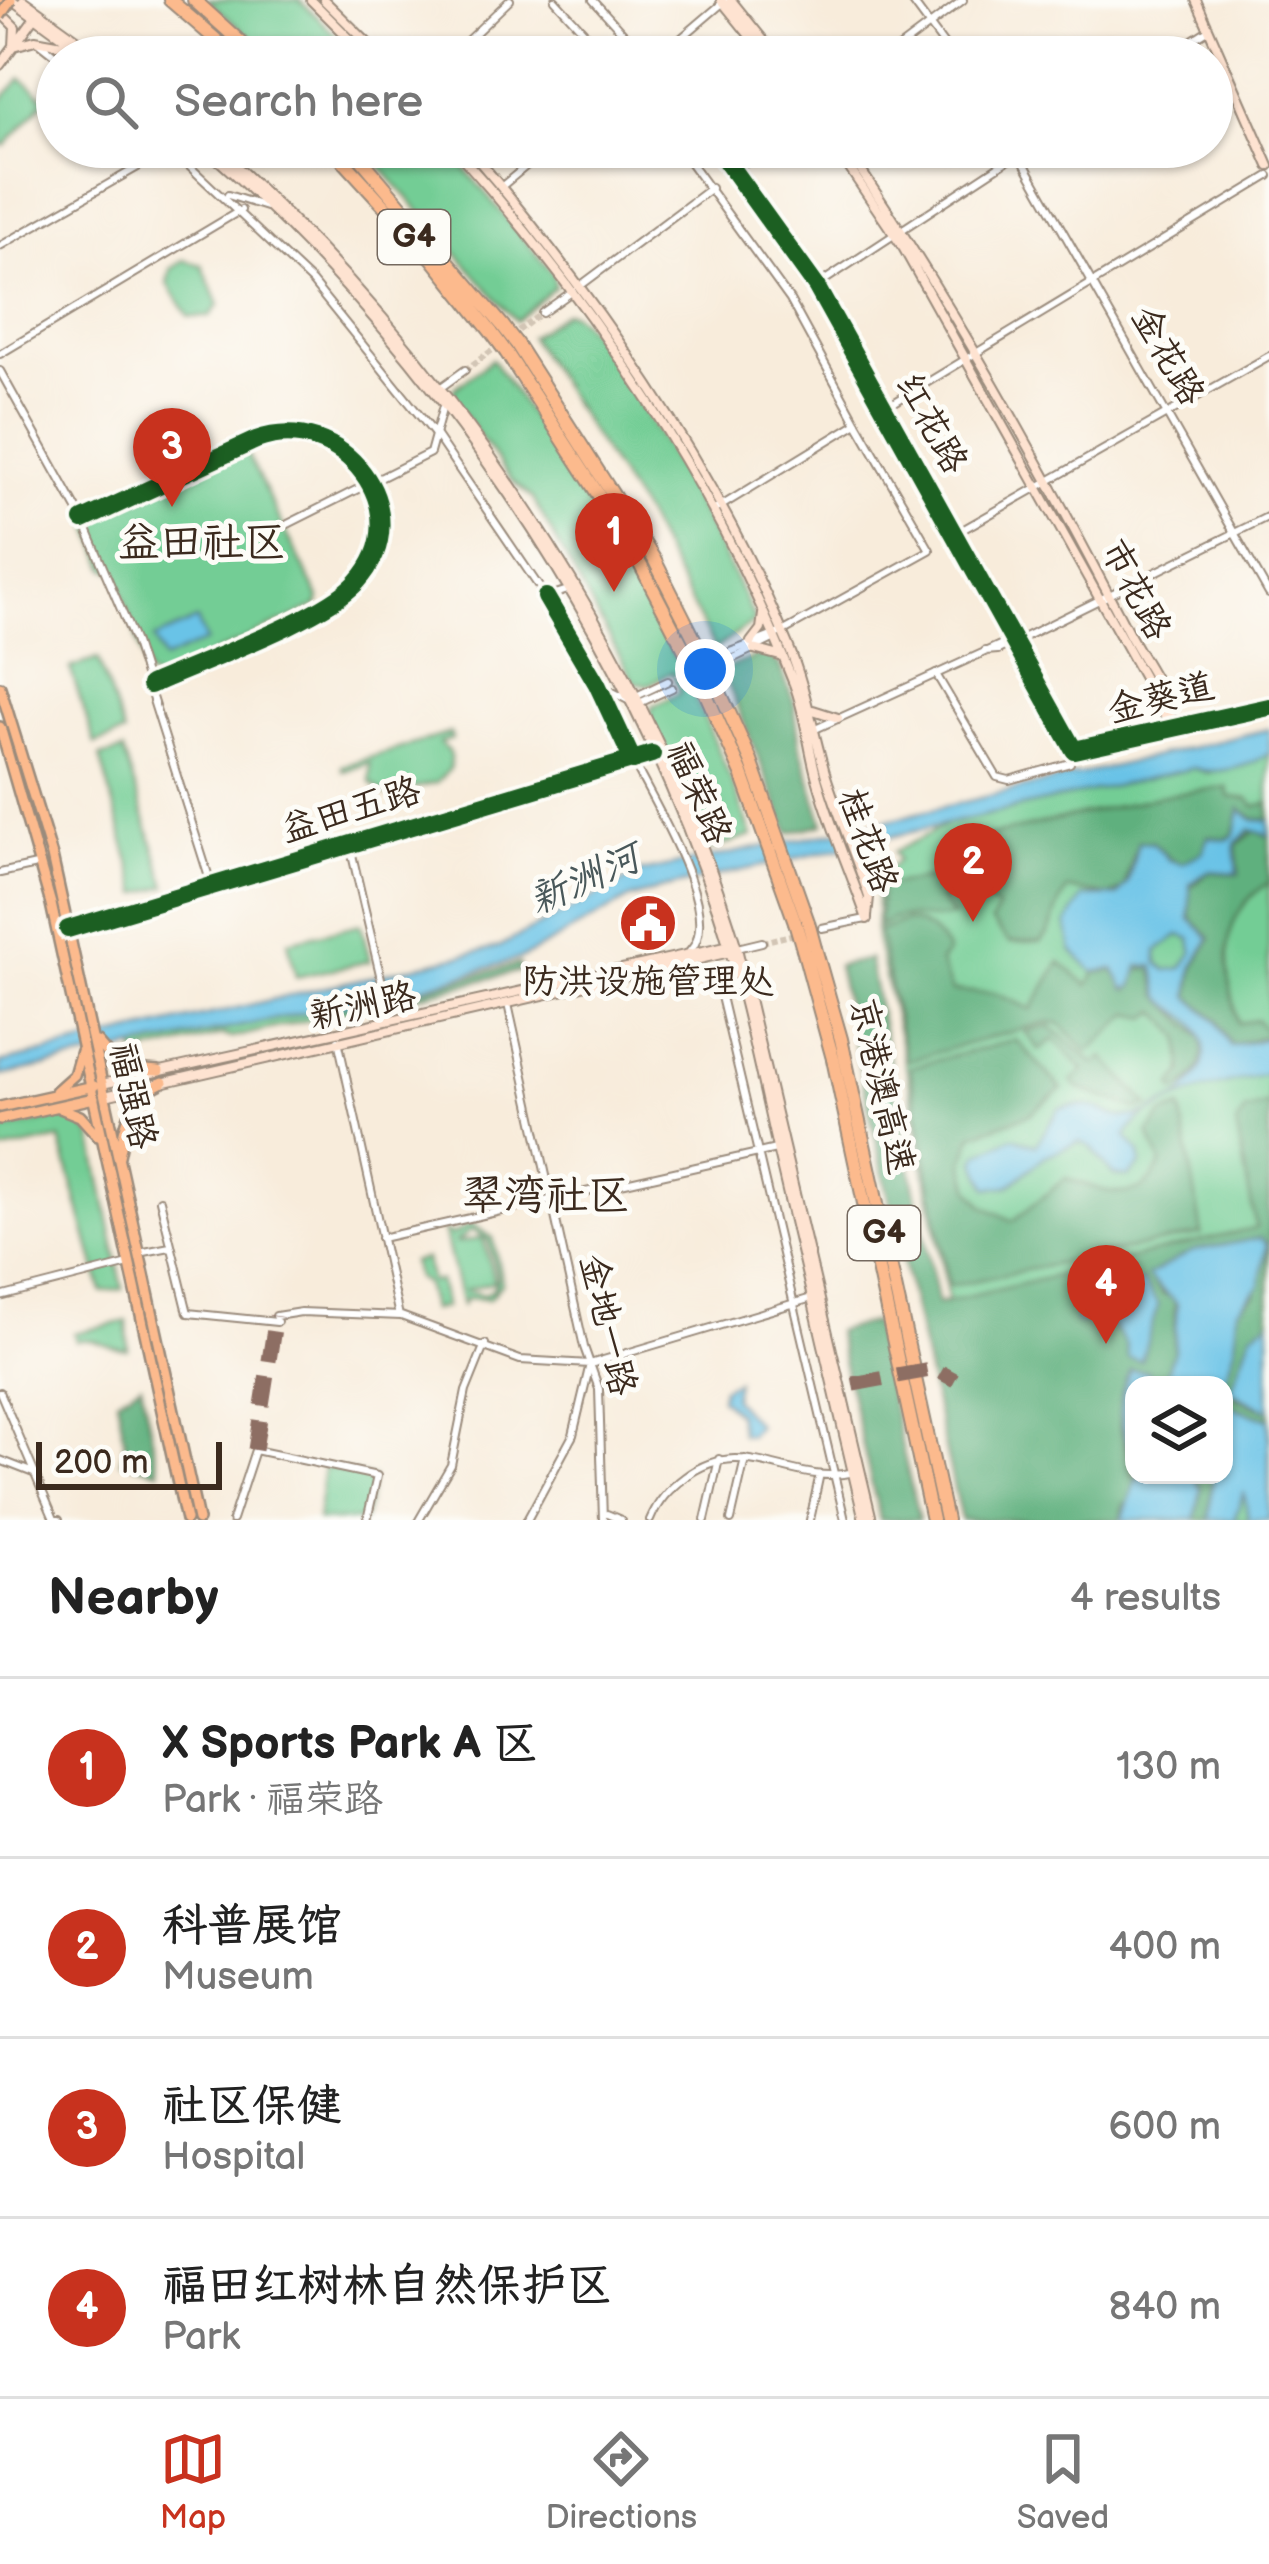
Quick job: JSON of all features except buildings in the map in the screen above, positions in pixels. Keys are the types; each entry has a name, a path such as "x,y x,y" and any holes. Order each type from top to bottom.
{"highway":[{"path":"170,0 212,36"},
{"path":"194,0 234,36"},
{"name":"G4","path":"350,168 497,330"},
{"name":"G4","path":"367,168 511,348 698,661 768,824 809,948"},
{"name":"京港澳高速","path":"809,948 932,1520"},
{"name":"京港澳高速","path":"809,948 841,1039 946,1520"}],"main road":[{"path":"23,0 64,36"},
{"path":"1196,0 1212,36"},
{"path":"318,1 349,36"},
{"path":"318,1 358,36"},
{"path":"725,1 751,36"},
{"path":"725,1 758,36"},
{"path":"4,5 37,15 70,36"},
{"path":"4,5 15,27 14,46"},
{"path":"0,64 37,15"},
{"path":"14,46 35,40"},
{"path":"1233,84 1269,166"},
{"name":"福荣路","path":"226,168 329,271 435,392 568,590 633,702 699,852"},
{"name":"福荣路","path":"235,168 344,277 435,392 574,586 633,702 699,852 732,948 868,1520"},
{"name":"桂花路","path":"471,168 576,289"},
{"name":"桂花路","path":"485,168 650,386 717,509 809,704 811,731"},
{"name":"市花路","path":"851,168 898,232"},
{"name":"市花路","path":"858,168 1042,485 1173,719 1173,730"},
{"name":"桂花路","path":"717,509 776,634 857,875 867,919"},
{"path":"763,612 752,645 770,650 784,662"},
{"name":"福强路","path":"0,687 38,801 68,929 86,1027 87,1067"},
{"path":"809,704 820,716 838,718"},
{"name":"福强路","path":"0,727 86,1027 81,1046 118,1161 198,1520"},
{"name":"新洲路","path":"161,1077 390,1017 688,953 732,948"},
{"name":"新洲路","path":"0,1107 98,1091 508,1004 732,948"},
{"path":"86,1027 112,1061 131,1073 161,1077"},
{"path":"43,1097 87,1067"},
{"path":"118,1161 131,1106 161,1077"},
{"name":"新洲路","path":"0,1120 98,1091"},
{"path":"54,1107 80,1116 103,1146"},
{"name":"福强路","path":"104,1120 103,1146 185,1518"}],"street":[{"path":"472,36 510,0"},
{"path":"555,0 588,36"},
{"path":"593,0 626,36"},
{"path":"911,0 938,36"},
{"path":"915,36 963,0"},
{"path":"684,36 725,1"},
{"path":"1198,36 1209,29"},
{"path":"0,245 136,168"},
{"path":"194,168 312,282 436,437 546,597 568,590"},
{"path":"501,187 524,168"},
{"path":"695,168 790,300 930,550 732,655"},
{"name":"红花路","path":"732,168 816,286 1070,745"},
{"path":"734,171 738,168"},
{"path":"816,286 991,168"},
{"name":"金花路","path":"1028,168 1269,594"},
{"path":"884,408 1269,176"},
{"path":"542,313 711,188"},
{"path":"224,194 268,207"},
{"path":"0,355 241,210"},
{"path":"312,282 329,271"},
{"path":"955,534 1269,356"},
{"path":"435,392 465,370"},
{"path":"0,371 83,520 150,686 212,887"},
{"path":"289,524 430,453 442,406"},
{"path":"717,509 857,422"},
{"path":"83,520 256,440 282,433 334,444 371,482 379,503 379,537 369,566 350,589 150,686"},
{"path":"811,731 1015,640 1269,516"},
{"path":"936,674 997,777 1009,780 1070,763"},
{"path":"597,684 633,702 670,685"},
{"name":"金葵道","path":"1070,745 1083,752 1269,707"},
{"name":"益田五路","path":"68,929 652,754"},
{"path":"633,761 683,859 701,933 688,953"},
{"path":"350,846 390,1017"},
{"path":"0,873 41,864"},
{"path":"823,928 867,919"},
{"name":"新洲路","path":"732,948 761,942"},
{"path":"675,964 707,972 719,988 845,1520"},
{"name":"金地一路","path":"508,1004 599,1389 605,1517"},
{"path":"338,1040 399,1316"},
{"path":"382,1238 781,1148"},
{"path":"160,1200 188,1313 277,1319 301,1312 399,1316 520,1360 590,1364 816,1298"},
{"path":"140,1253 170,1247"},
{"path":"0,1297 129,1264"},
{"path":"419,1520 451,1465 466,1391 485,1344"},
{"path":"527,1520 573,1435 590,1364"},
{"path":"0,1392 55,1520"},
{"path":"232,1520 255,1450 377,1476 367,1520"},
{"path":"650,1520 680,1481 720,1457 746,1458 819,1478 857,1472"},
{"path":"705,1520 720,1457"},
{"path":"731,1520 746,1458"},
{"path":"0,1460 36,1474"},
{"path":"809,1520 819,1478"},
{"path":"605,1517 620,1520"}],"green space":[{"path":"207,0 299,0 337,36 249,36"},
{"path":"21,78 36,91 36,110 5,146 0,141 0,102"},
{"path":"381,168 465,168 554,275 555,287 516,321"},
{"path":"183,260 202,265 219,305 209,317 189,317 168,284 171,269"},
{"path":"565,312 583,323 636,398 755,621 715,649 644,515 530,337"},
{"path":"492,359 638,588 700,708 752,836 709,850 650,722 652,707 680,693 672,672 648,685 634,682 533,499 511,480 453,399 454,389"},
{"path":"237,450 246,452 319,598 317,606 157,680 148,676 116,573 106,568 89,523"},
{"path":"764,653 779,664 794,702 800,747 824,824 789,833 722,670"},
{"path":"98,659 124,734 95,744 70,668"},
{"path":"450,733 452,739 440,743 450,753 450,769 436,783 386,795 370,782 370,763 343,771 342,766"},
{"path":"123,751 167,886 139,894 100,757"},
{"path":"1269,753 1269,1520 971,1520 937,1304 948,1300 908,1076 876,938 877,892 884,873 898,860 894,852 950,823 1194,768 1208,773"},
{"path":"1227,787 1230,797 1249,799 1255,806 1269,803 1269,820 1255,819 1240,808 1234,834 1226,839 1208,836 1203,852 1182,863 1170,859 1153,842 1138,841 1124,888 1110,896 1068,889 1041,942 1009,942 991,922 998,908 969,893 940,899 953,916 898,918 879,926 881,886 937,877 946,866 947,846 1160,796"},
{"path":"1255,831 1269,836 1269,882 1239,912 1228,945 1228,963 1238,1023 1257,1020 1269,1035 1231,1045 1217,1019 1190,997 1194,969 1211,938 1191,918 1189,889 1209,872 1239,874 1236,845"},
{"path":"905,921 925,927 944,946 948,952 940,962 952,991 994,993 1032,1009 1060,962 1088,985 1095,973 1113,970 1129,990 1136,971 1152,967 1159,995 1202,1038 1198,1069 1176,1091 1172,1086 1183,1073 1181,1037 1157,1011 1148,1018 1130,1014 1088,1052 1059,1023 1047,1022 906,1061 879,931"},
{"path":"361,924 370,961 296,977 288,941"},
{"path":"869,959 938,1304 1256,1228 1236,1125 1245,1111 1269,1104 1269,1321 1233,1397 1233,1376 1225,1376 1235,1348 1237,1310 1255,1294 1260,1238 1193,1251 1148,1276 1163,1295 1175,1296 1174,1351 1165,1376 1130,1370 1125,1376 1120,1425 1125,1484 1212,1484 1209,1520 1195,1520 1201,1489 1124,1504 1122,1520 961,1520 837,966"},
{"path":"519,964 520,971 400,1000 399,995"},
{"path":"374,999 371,1005 232,1038 223,1035 137,1055 135,1048"},
{"path":"1050,1026 1095,1064 1104,1057 1149,1106 1136,1109 1077,1088 1072,1081 1084,1070 1054,1039 1040,1050 1025,1032"},
{"path":"1016,1040 1062,1089 1030,1114 972,1135 964,1162 971,1190 984,1206 1013,1221 1066,1178 1120,1193 1143,1187 1161,1164 1149,1133 1162,1115 1181,1108 1202,1234 949,1286 910,1067"},
{"path":"61,1117 78,1121 92,1136 123,1289 102,1292 60,1139 0,1152 0,1131"},
{"path":"471,1224 493,1238 502,1283 489,1299 466,1298 462,1305 444,1231 452,1235","holes":["472,1230 488,1240 497,1278 493,1289 483,1295 466,1290 494,1282 483,1238 455,1243"]},
{"path":"425,1259 431,1282 439,1281 445,1307 431,1310 425,1283 416,1278 412,1262"},
{"path":"127,1321 128,1349 76,1341 74,1333"},
{"path":"873,1322 919,1520 880,1520 836,1331"},
{"path":"141,1384 159,1471 121,1461 125,1441 117,1399"},
{"path":"1233,1397 1269,1411 1269,1419 1233,1407"},
{"path":"324,1467 373,1478 364,1520 317,1520"}],"water":[{"path":"197,620 206,641 163,660 154,639"},
{"path":"1269,729 1269,753 1243,766 1212,771 1194,768 660,889 630,899 522,958 401,993 0,1076 0,1063 498,947 642,872 868,825"},
{"path":"1240,809 1254,820 1269,821 1269,835 1250,830 1235,844 1238,873 1209,871 1190,884 1190,919 1210,938 1193,968 1189,997 1216,1020 1230,1046 1269,1038 1269,1074 1171,1101 1200,1071 1203,1041 1195,1025 1163,998 1153,966 1139,966 1133,987 1125,989 1114,969 1094,972 1072,951 1067,924 1083,897 1117,896 1128,882 1138,842 1153,843 1169,860 1182,863 1203,852 1208,837 1226,840 1235,835","holes":["1179,935 1191,939 1193,952 1182,968 1167,970 1158,963 1157,951"]},
{"path":"1094,1107 1122,1117 1150,1112 1126,1137 1140,1153 1141,1165 1128,1177 1113,1175 1091,1147 1080,1142 1045,1156 1009,1186 988,1188 976,1161 979,1154 1013,1137 1036,1145 1059,1109"},
{"path":"1260,1238 1267,1244 1260,1285 1237,1310 1235,1348 1225,1376 1165,1376 1174,1351 1177,1304 1147,1276 1193,1251"},
{"path":"1142,1281 1158,1305 1141,1361 1128,1358 1125,1343 1109,1322 1076,1323 1075,1316"},
{"path":"1269,1321 1269,1411 1233,1393 1252,1333"},
{"path":"1130,1370 1148,1371 1150,1376 1128,1376"},
{"path":"736,1381 733,1398 757,1425 749,1435 741,1434 737,1414 720,1398 722,1388"},
{"path":"1125,1382 1125,1437 1121,1415"},
{"path":"1233,1407 1269,1419 1269,1520 1248,1520 1244,1492 1234,1520 1209,1520 1212,1484 1233,1484"},
{"path":"1135,1484 1198,1484 1201,1489 1195,1520 1122,1520"}],"tunnel":[{"path":"511,336 542,313"},
{"path":"465,370 501,344"},
{"path":"706,663 730,652"},
{"path":"672,688 734,658"},
{"path":"668,681 694,669"},
{"path":"762,942 799,933"}],"marked path":[{"path":"255,1450 276,1316"},
{"path":"853,1384 935,1369 955,1380"}],"cycle path":[{"path":"731,168 816,286 1074,750 1269,707"},
{"path":"83,520 256,440 287,434 317,439 342,453 363,473 376,498 381,526 375,554 357,582 290,625 150,685"},
{"path":"546,597 597,684 633,761"},
{"path":"68,929 652,754"}],"place":[{"name":"社区保健","path":"172,507"},
{"name":"X Sports Park A 区","path":"614,592"},
{"name":"科普展馆","path":"973,922"},
{"name":"防洪设施管理处","path":"648,923"},
{"name":"福田红树林自然保护区","path":"1106,1344"}],"district":[{"name":"益田社区","path":"202,543"},
{"name":"翠湾社区","path":"546,1196"}],"water label":[{"name":"新洲河","path":"585,880"}]}
